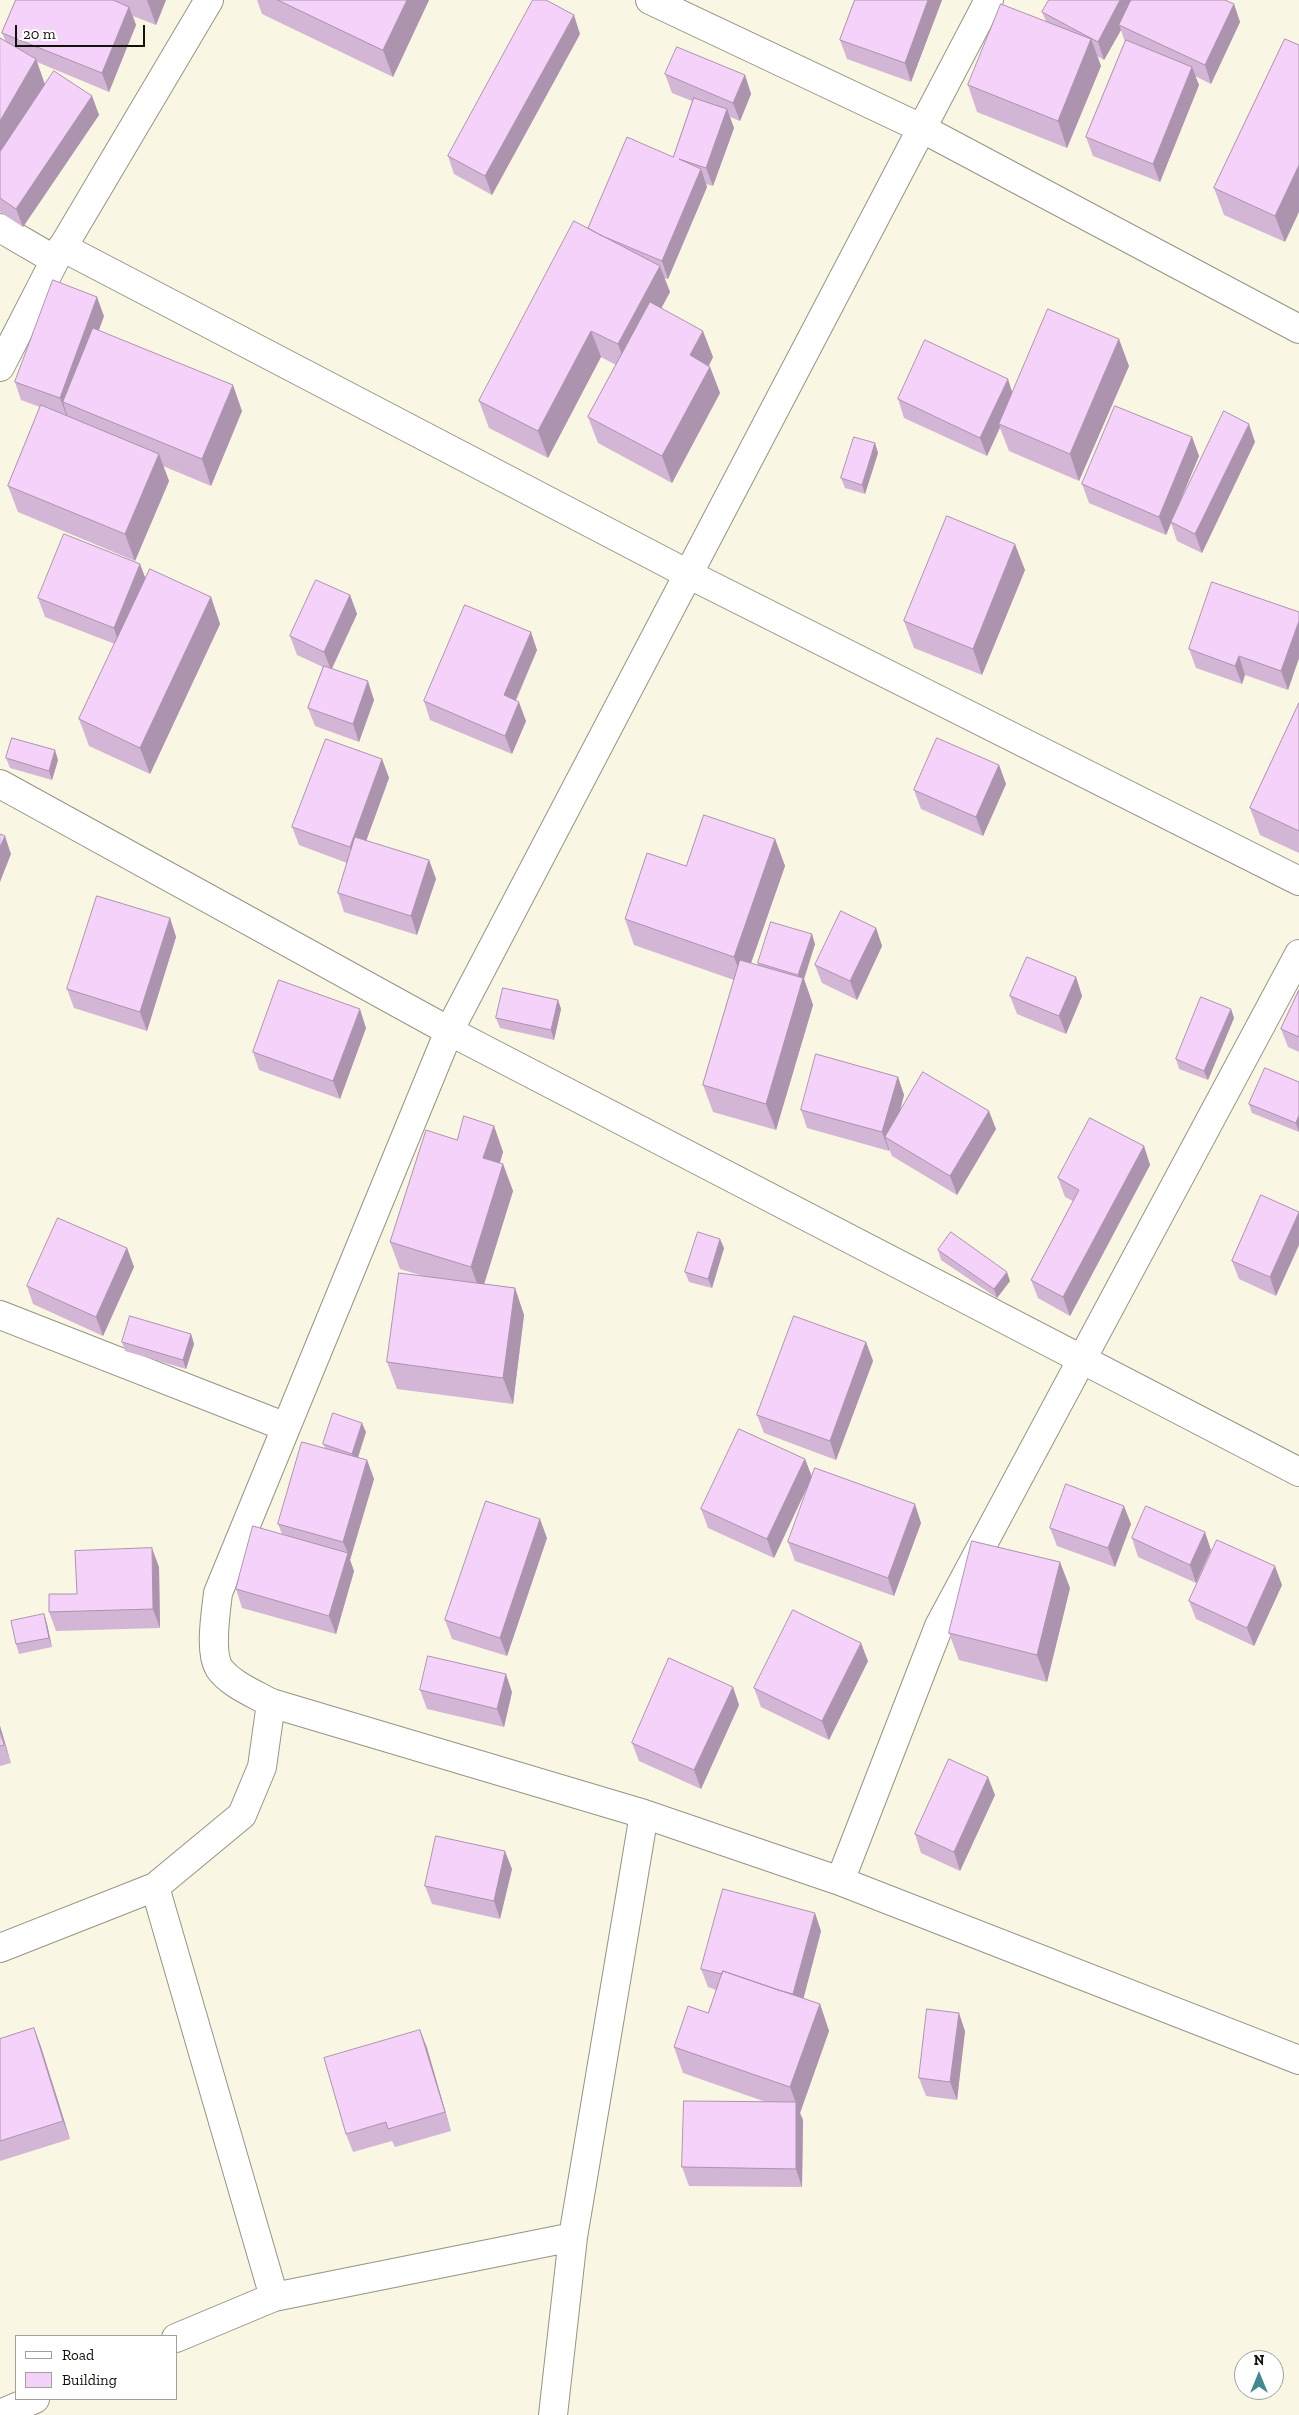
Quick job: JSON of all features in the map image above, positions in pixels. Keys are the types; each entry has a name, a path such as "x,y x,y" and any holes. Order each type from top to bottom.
{"street":[{"path":"0,367 58,254 209,0"},
{"path":"650,0 921,128 1299,329"},
{"path":"989,0 449,1031 218,1594 213,1639 219,1667 237,1684 272,1703 644,1814 840,1881 1299,2060"},
{"path":"0,228 58,254 688,574 1299,881"},
{"path":"0,784 449,1031 1299,1472"},
{"path":"840,1881 939,1626 1299,954"},
{"path":"0,1315 286,1427"},
{"path":"0,1948 154,1887 242,1815 262,1767 272,1703"},
{"path":"553,2415 573,2237 644,1814"},
{"path":"154,1887 274,2297"},
{"path":"178,2337 274,2297 573,2237"},
{"path":"0,2414 33,2400"}],"building":[{"path":"16,0 113,0 129,7 102,73 2,33"},
{"path":"278,0 407,0 383,50"},
{"path":"533,0 546,0 574,15 485,176 448,156"},
{"path":"855,0 928,0 905,63 840,40"},
{"path":"1049,0 1120,0 1098,42 1042,12"},
{"path":"1131,0 1225,0 1234,4 1205,65 1119,25"},
{"path":"1001,4 1091,39 1058,121 968,85"},
{"path":"0,38 36,59 0,121"},
{"path":"1285,39 1299,45 1299,165 1275,216 1214,188"},
{"path":"1126,40 1192,67 1153,164 1086,137"},
{"path":"677,47 745,75 733,103 665,74"},
{"path":"54,71 92,96 16,209 0,198 0,152"},
{"path":"694,98 727,109 706,168 679,159 701,169 662,261 600,235 588,228 627,137 673,157"},
{"path":"574,221 660,266 618,344 591,331 538,431 479,401"},
{"path":"53,280 97,297 60,398 15,382"},
{"path":"650,302 703,331 690,355 710,367 662,456 588,417"},
{"path":"1048,309 1119,339 1070,454 999,424"},
{"path":"93,328 233,385 202,459 63,402"},
{"path":"925,340 1008,379 980,438 898,399"},
{"path":"41,405 159,454 125,534 8,486"},
{"path":"1115,406 1192,437 1159,517 1082,484"},
{"path":"1224,411 1249,424 1195,534 1171,522"},
{"path":"854,437 875,443 862,485 841,478"},
{"path":"947,516 1015,544 973,649 904,621"},
{"path":"64,534 140,564 114,628 38,598"},
{"path":"150,569 211,597 140,748 79,719"},
{"path":"316,580 350,595 324,652 290,636"},
{"path":"1212,582 1299,612 1299,621 1281,671 1239,656 1235,666 1189,649"},
{"path":"465,605 531,632 504,695 519,702 505,736 424,701"},
{"path":"324,666 368,681 353,724 308,708"},
{"path":"1299,703 1299,831 1250,808"},
{"path":"12,738 55,750 49,771 6,758"},
{"path":"937,738 999,765 976,817 914,790"},
{"path":"326,739 382,759 350,847 292,827"},
{"path":"704,815 775,839 734,957 625,919 647,853 686,866"},
{"path":"0,834 5,836 0,847"},
{"path":"355,837 429,860 411,916 338,893"},
{"path":"97,896 170,918 140,1012 67,989"},
{"path":"841,911 876,928 850,981 815,965"},
{"path":"771,922 812,934 798,975 758,963"},
{"path":"1027,957 1076,977 1059,1016 1010,996"},
{"path":"740,960 803,978 766,1104 703,1085"},
{"path":"279,980 360,1009 333,1081 253,1052"},
{"path":"503,988 558,1000 551,1030 496,1018"},
{"path":"1299,990 1299,1037 1281,1029"},
{"path":"1201,997 1231,1009 1204,1071 1176,1059"},
{"path":"816,1054 898,1077 882,1132 801,1110"},
{"path":"1265,1068 1299,1082 1299,1115 1296,1123 1249,1104"},
{"path":"923,1072 989,1111 950,1176 885,1137"},
{"path":"464,1116 494,1126 483,1158 503,1164 471,1267 390,1242 426,1130 457,1140"},
{"path":"1090,1118 1144,1146 1063,1297 1031,1280 1079,1190 1058,1178"},
{"path":"1261,1195 1299,1212 1270,1277 1232,1261"},
{"path":"58,1218 127,1248 96,1317 27,1286"},
{"path":"698,1232 720,1239 708,1279 685,1272"},
{"path":"951,1232 1007,1272 994,1289 938,1250"},
{"path":"399,1273 515,1288 503,1378 387,1362"},
{"path":"130,1316 191,1334 183,1360 122,1342"},
{"path":"794,1316 866,1342 830,1441 757,1415"},
{"path":"333,1413 362,1423 352,1454 323,1444"},
{"path":"739,1429 805,1459 767,1539 701,1509"},
{"path":"302,1442 367,1460 343,1542 278,1524"},
{"path":"815,1468 915,1504 888,1578 788,1542"},
{"path":"1066,1484 1124,1506 1108,1548 1050,1528"},
{"path":"486,1501 540,1519 500,1638 445,1620"},
{"path":"1146,1506 1205,1532 1190,1565 1132,1538"},
{"path":"253,1526 348,1553 329,1616 236,1589"},
{"path":"1217,1540 1275,1566 1247,1628 1189,1601"},
{"path":"972,1541 1060,1562 1037,1655 949,1633"},
{"path":"152,1548 153,1609 49,1612 49,1594 77,1594 75,1551"},
{"path":"793,1610 861,1643 822,1721 754,1688"},
{"path":"44,1614 49,1638 16,1644 11,1621"},
{"path":"428,1656 506,1674 497,1709 420,1690"},
{"path":"669,1658 733,1687 694,1770 632,1743"},
{"path":"0,1731 4,1745 0,1746"},
{"path":"949,1759 988,1777 954,1852 915,1834"},
{"path":"436,1836 505,1851 494,1901 425,1886"},
{"path":"723,1889 815,1913 793,1994 723,1971 722,1974 701,1969"},
{"path":"723,1971 820,2004 790,2087 674,2047 688,2006 708,2013"},
{"path":"927,2009 959,2013 950,2082 919,2078"},
{"path":"34,2028 63,2121 0,2141 0,2039"},
{"path":"420,2030 445,2112 388,2129 386,2122 346,2134 324,2058"},
{"path":"684,2101 796,2102 796,2169 682,2167"}]}
